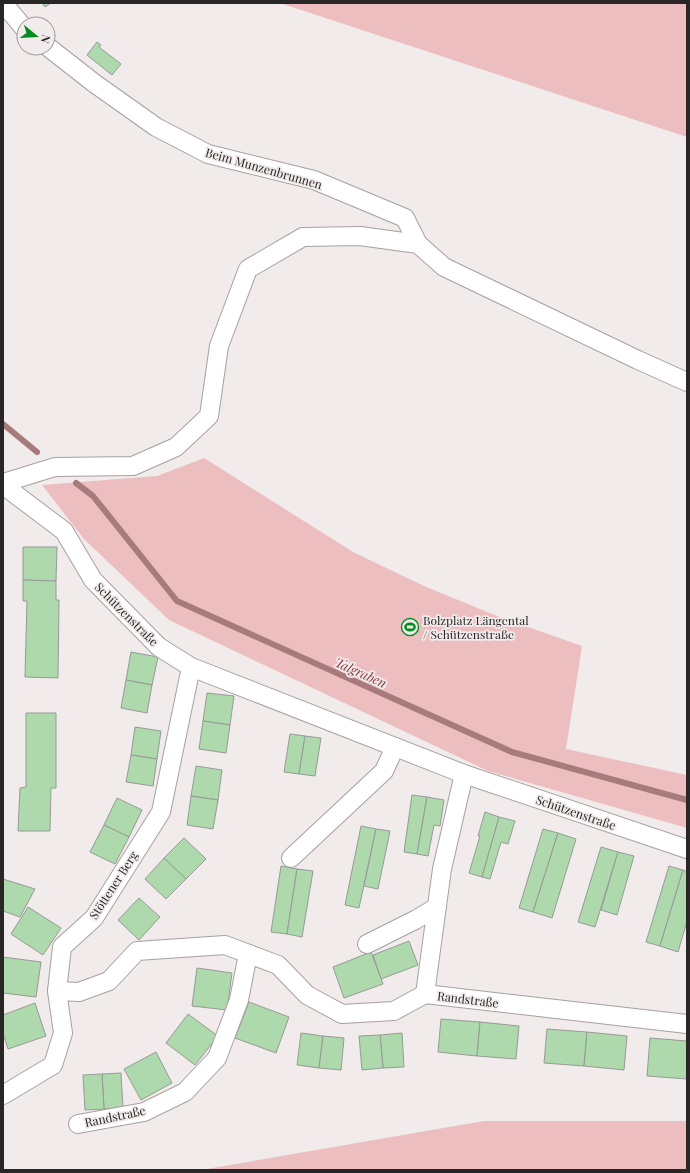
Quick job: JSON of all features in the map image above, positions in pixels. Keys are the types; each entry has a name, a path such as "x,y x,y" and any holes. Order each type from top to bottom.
{"street":[{"path":"3,3 16,18"},
{"name":"Beim Munzenbrunnen","path":"56,53 94,83 163,130 208,154 314,180 405,218 418,244"},
{"path":"3,484 55,467 133,466 176,447 209,416 219,346 248,269 303,237 360,236 418,244 444,267 687,382"},
{"name":"Schützenstraße","path":"3,484 64,531 93,580 159,647 191,667 464,774 687,849"},
{"name":"Stöttener Berg","path":"3,1095 53,1065 63,1033 57,991 62,947 94,918 161,812 191,667"},
{"path":"291,858 384,771 395,747"},
{"path":"425,994 442,869 464,774"},
{"path":"367,944 415,920 437,907"},
{"name":"Randstraße","path":"57,991 78,992 109,981 137,951 225,945 278,965 307,996 342,1014 394,1011 425,994 687,1024"},
{"name":"Randstraße","path":"78,1124 144,1112 185,1092 216,1058 239,1000 248,954"}],"shaded area":[{"path":"280,3 687,3 687,137"},
{"path":"204,458 353,552 424,586 502,618 582,646 566,749 687,775 687,828 488,771 169,620 84,539 42,485 157,476"},
{"path":"484,1121 687,1121 687,1170 201,1170"}],"building":[{"path":"42,3 51,3 45,7"},
{"path":"97,42 101,45 99,47 121,64 112,75 87,55"},
{"path":"23,547 57,547 56,581 23,580"},
{"path":"23,580 56,581 56,600 59,600 58,678 25,677 27,601 23,601"},
{"path":"131,652 158,657 152,685 126,680"},
{"path":"126,680 152,685 147,713 121,708"},
{"path":"207,693 234,696 230,725 203,721"},
{"path":"26,713 56,713 56,788 51,788 50,831 18,831 20,788 26,787"},
{"path":"203,721 230,725 226,753 199,749"},
{"path":"135,727 161,731 157,759 131,755"},
{"path":"290,734 305,736 299,774 284,772"},
{"path":"305,736 321,738 315,776 299,774"},
{"path":"131,755 157,759 153,786 126,782"},
{"path":"196,766 222,770 218,800 191,796"},
{"path":"412,795 427,797 417,854 404,852"},
{"path":"191,796 218,800 213,829 187,825"},
{"path":"427,797 444,800 440,826 434,825 428,856 417,854"},
{"path":"117,798 142,810 129,837 104,825"},
{"path":"485,812 499,817 482,877 469,873 480,836 478,836"},
{"path":"499,817 515,821 508,844 501,842 490,879 482,877"},
{"path":"104,825 129,837 115,864 90,852"},
{"path":"361,826 376,829 359,908 345,905"},
{"path":"376,829 390,831 378,889 364,886"},
{"path":"543,829 558,833 533,912 519,908"},
{"path":"558,833 576,839 552,918 533,912"},
{"path":"184,838 206,859 186,879 164,858"},
{"path":"601,847 618,852 595,927 578,922"},
{"path":"618,852 634,856 617,915 601,910"},
{"path":"164,858 186,879 166,899 145,879"},
{"path":"281,866 297,869 287,934 271,932"},
{"path":"669,866 683,870 660,946 646,942"},
{"path":"297,869 313,871 302,937 287,934"},
{"path":"683,870 687,872 687,921 678,952 660,946"},
{"path":"3,879 35,889 20,917 3,911"},
{"path":"139,898 160,917 139,940 118,920"},
{"path":"28,907 61,928 43,955 11,934"},
{"path":"409,941 418,965 381,979 373,955"},
{"path":"371,952 383,984 344,998 333,967"},
{"path":"3,957 41,962 36,997 3,993"},
{"path":"197,968 232,973 227,1010 192,1006"},
{"path":"249,1002 289,1017 276,1053 235,1038"},
{"path":"35,1003 46,1036 8,1049 3,1033 3,1015"},
{"path":"188,1014 218,1036 195,1065 166,1043"},
{"path":"441,1019 480,1022 477,1056 438,1052"},
{"path":"480,1022 519,1026 516,1059 477,1056"},
{"path":"547,1029 587,1032 584,1066 544,1063"},
{"path":"587,1032 627,1036 624,1070 584,1066"},
{"path":"301,1033 323,1036 319,1068 297,1065"},
{"path":"402,1033 404,1067 383,1068 380,1035"},
{"path":"380,1035 383,1068 362,1070 359,1036"},
{"path":"323,1036 344,1038 341,1070 319,1068"},
{"path":"650,1038 687,1041 687,1079 647,1076"},
{"path":"156,1052 172,1083 141,1100 124,1069"},
{"path":"121,1073 123,1108 104,1109 102,1074"},
{"path":"102,1074 104,1109 85,1110 83,1075"}],"waterway":[{"name":"Talgraben","path":"3,424 37,452"},
{"name":"Talgraben","path":"76,483 93,496 177,601 512,752 687,800"}],"place":[{"name":"Bolzplatz Längental / Schützenstraße","path":"410,627"}]}
